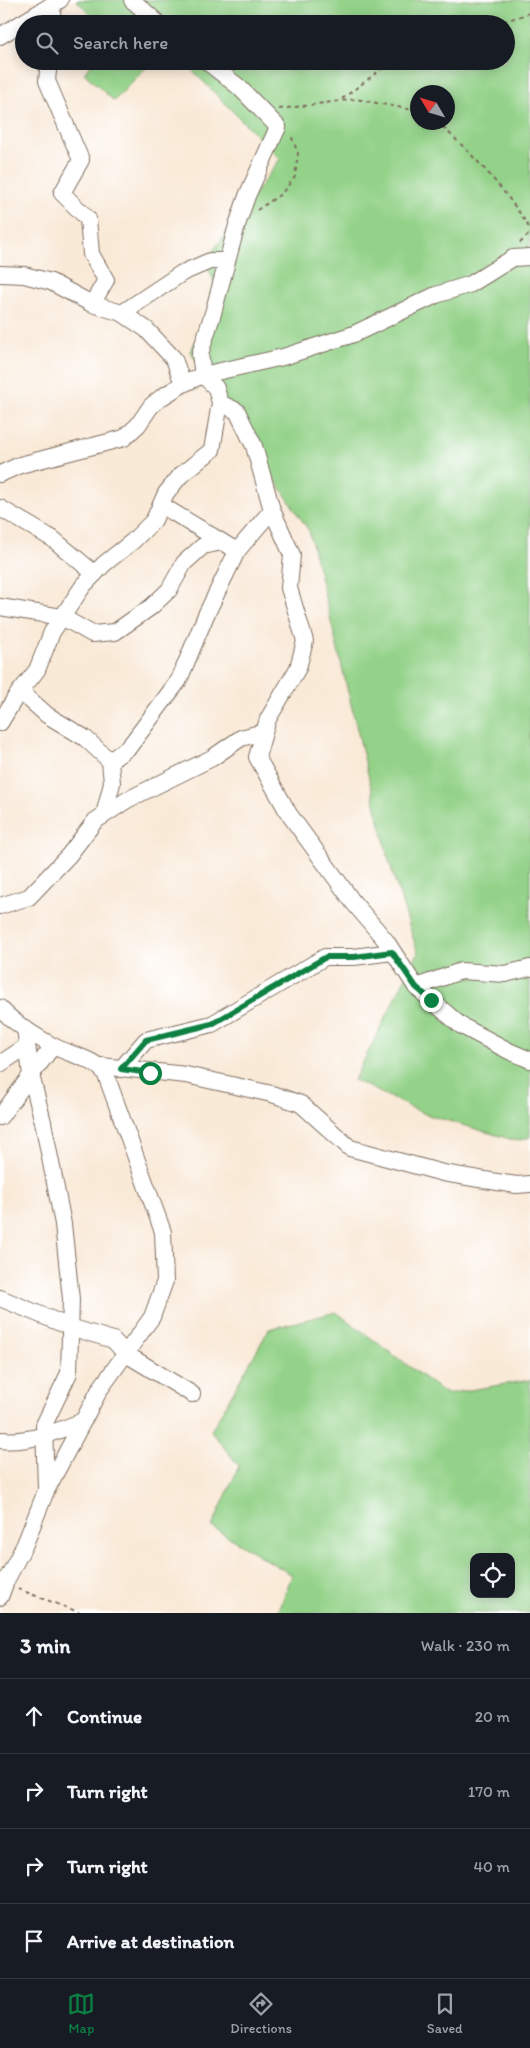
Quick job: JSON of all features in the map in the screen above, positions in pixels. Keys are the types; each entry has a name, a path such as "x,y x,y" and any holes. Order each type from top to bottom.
{"street":[{"path":"132,0 149,15"},
{"path":"53,15 56,2"},
{"path":"35,15 56,2"},
{"path":"0,36 15,27"},
{"path":"48,70 47,81 82,160 62,193 88,219 91,254 106,280 92,304"},
{"path":"0,723 20,691 37,670 52,632 83,586 154,520 166,493 180,475 212,450 220,403 216,388 204,375 200,354 226,261 247,196 278,127 239,87 217,70"},
{"path":"0,474 20,465 124,438 138,425 151,406 183,384 204,375 283,357 354,334 436,295 471,284 513,258 530,257"},
{"path":"122,313 182,273 210,261 226,261"},
{"path":"0,274 24,275 51,282 92,304 122,313 146,329 174,359 183,384"},
{"path":"220,403 237,411 254,446 272,510 292,555 289,588 305,641 298,668 268,719 257,757 289,814 416,987 460,1025 530,1060"},
{"path":"160,505 237,551"},
{"path":"0,508 53,538 95,574"},
{"path":"110,762 129,747 179,680 206,615 237,551 272,510"},
{"path":"0,607 62,617 92,634 115,632 151,607 169,590 184,563 203,546 222,542"},
{"path":"20,691 47,716 85,738 110,762 112,783 104,815"},
{"path":"0,906 29,897 69,855 94,821 127,800 212,758 241,738 264,732"},
{"path":"121,1069 146,1040 212,1024 326,957 354,957 392,952"},
{"path":"416,987 461,971 505,974 530,968"},
{"path":"0,1008 8,1017 53,1046 101,1066 186,1075 272,1094 301,1104 324,1127 350,1148 443,1173 516,1186 530,1184"},
{"path":"25,1028 31,1075 43,1122 63,1224 71,1299 69,1373 44,1425 46,1490"},
{"path":"0,1064 28,1046"},
{"path":"0,1117 53,1046"},
{"path":"0,1597 2,1579 25,1544 46,1490 100,1389 152,1317 165,1281 163,1232 106,1075 101,1066"},
{"path":"0,1298 70,1327 113,1340 126,1354 192,1394"},
{"path":"0,1440 11,1441 44,1436 83,1421"}],"path":[{"path":"515,18 530,13"},
{"path":"340,100 380,70"},
{"path":"264,112 306,104 356,99 410,109"},
{"path":"255,211 281,194 295,177 298,153 292,138 278,127"},
{"path":"446,130 515,204 530,229"},
{"path":"2,1579 25,1593 81,1613"}],"green space":[{"path":"76,0 530,0 530,1137 517,1141 425,1114 354,1080 418,953 390,865 309,531 190,351 222,298 205,262 280,159 192,70 515,70 515,15 91,15"},
{"path":"87,70 143,70 114,101 84,73"},
{"path":"336,1312 446,1394 530,1380 530,1613 278,1613 292,1575 212,1527 239,1466 211,1431 269,1329"}],"route":[{"path":"150,1073 121,1069 146,1040 212,1024 326,957 354,957 392,952 416,987 431,1000"}]}
